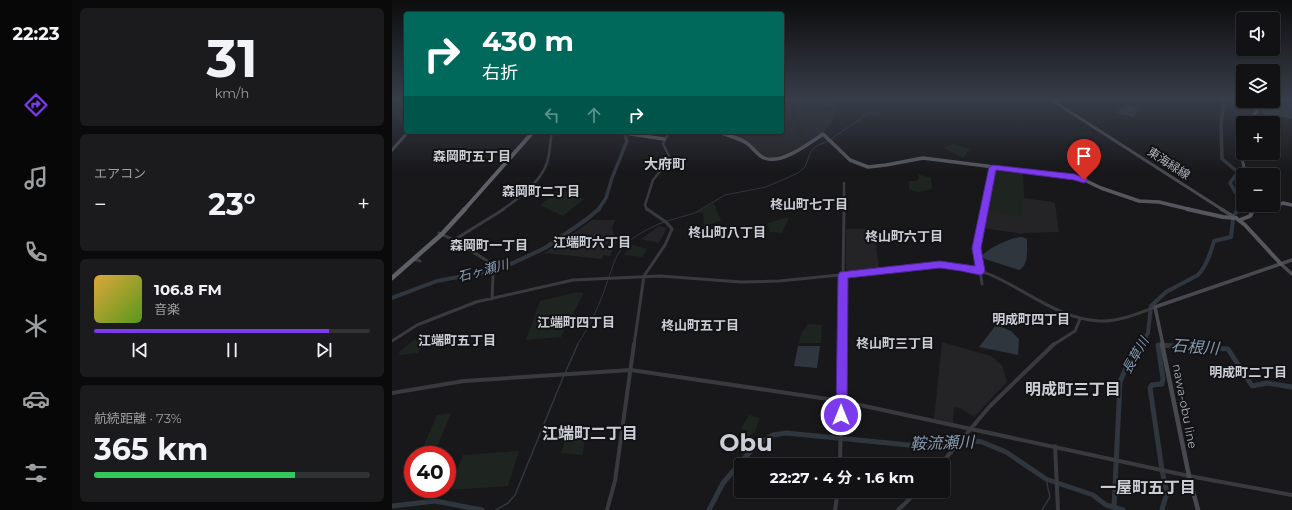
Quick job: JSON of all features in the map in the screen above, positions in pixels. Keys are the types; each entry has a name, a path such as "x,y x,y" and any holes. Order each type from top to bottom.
{"highway":[{"path":"392,278 440,233 530,134"},
{"path":"392,274 440,233"}],"main road":[{"name":"東海緑線","path":"1087,123 1238,219"},
{"path":"392,150 406,134"},
{"path":"635,134 664,139"},
{"path":"724,134 745,142 761,156 770,159 777,159 800,150 821,134 824,134 852,160 872,167 878,168 923,158 1074,177 1139,201 1159,202 1224,217 1238,219 1248,218 1253,212"},
{"path":"1280,204 1283,203 1292,205"},
{"path":"1238,219 1292,274"},
{"path":"1154,307 1292,260"},
{"name":"nawa-obu line","path":"1154,307 1189,476 1198,510"}],"street":[{"path":"454,240 516,200 537,180 547,163 552,134"},
{"path":"607,510 615,481 644,276 672,233 671,226 651,214 645,205 653,180 669,160 669,156 662,144 667,134"},
{"path":"982,284 977,248 993,167"},
{"path":"840,458 844,183"},
{"path":"440,233 486,259 492,266 492,299"},
{"path":"413,259 420,261"},
{"path":"392,341 417,324 476,302 573,280 607,277 666,276 753,282 779,281 940,265 980,271 1055,310 1080,319 1099,321 1114,320 1154,307"},
{"path":"945,458 964,433 1002,391 1056,342 1073,334 1077,330 1080,319"},
{"path":"392,393 458,382 631,370 841,401 968,429 1055,446 1155,469 1292,495"},
{"path":"1055,446 1058,510"},
{"path":"835,510 837,498"},
{"path":"898,510 911,498"}],"shaded area":[{"path":"784,123 831,123 826,130 800,149 774,158 765,157 750,145 726,134 784,134"},
{"path":"795,123 799,123 806,145 782,156 781,154 785,154 804,145 798,140 800,140"},
{"path":"954,144 970,149 963,158 944,148"},
{"path":"994,168 1023,172 1024,198 1053,202 1055,204 1059,232 1023,234 982,228"},
{"path":"995,169 1022,173 1023,217 987,211"},
{"path":"918,174 931,178 932,189 918,192 909,189 909,181 916,181 919,178"},
{"path":"561,189 584,199 563,216 540,205"},
{"path":"714,203 721,221 704,226 703,213 696,213"},
{"path":"789,217 782,233 770,232 767,223"},
{"path":"592,220 615,220 612,228 614,235 619,236 610,256 603,255 602,259 544,253 559,244"},
{"path":"659,226 667,228 659,243 641,239"},
{"path":"846,229 874,229 879,268 849,272 846,269"},
{"path":"1017,237 1027,239 1027,256 1024,265 1019,270 985,259 982,256 1000,244"},
{"path":"632,245 647,249 642,257 623,255"},
{"path":"577,292 584,293 561,337 526,340 540,301"},
{"path":"808,324 822,325 821,343 799,343 801,333"},
{"path":"996,325 1011,331 1019,339 1018,355 979,347"},
{"path":"427,335 418,353 400,355 399,352 414,340"},
{"path":"942,342 991,356 1002,365 1007,382 974,417 962,409 954,407 953,423 934,419"},
{"path":"798,346 820,346 817,368 794,366"},
{"path":"451,413 438,445 424,445 437,415"},
{"path":"749,415 760,418 755,432 742,441 748,431 741,428"},
{"path":"584,437 583,453 581,455 561,453 566,438"},
{"path":"519,451 508,486 456,490 456,472 463,455"}],"waterway":[{"path":"831,139 854,123"},
{"name":"長草川","path":"1221,123 1222,159 1236,170"},
{"name":"石ヶ瀬川","path":"598,210 606,198 612,178 627,141 625,134"},
{"path":"667,221 695,213 725,195 766,187 798,173 805,167 811,151 818,145 829,141"},
{"name":"長草川","path":"1236,175 1230,183 1236,193"},
{"name":"石ヶ瀬川","path":"392,298 437,281 490,271 513,263 545,248 598,210"},
{"name":"長草川","path":"1141,345 1148,333 1151,306 1166,292 1201,272 1206,264 1214,241 1231,237 1233,220"},
{"path":"609,277 614,262 622,249 632,239 651,227 664,222"},
{"path":"577,345 595,314 608,280"},
{"path":"565,373 578,344"},
{"name":"長草川","path":"1114,507 1120,382 1128,363 1142,344"},
{"name":"石根川","path":"1163,510 1162,509 1167,493 1162,470 1150,388 1152,385 1162,384 1163,379 1158,345 1228,349 1252,386 1267,383 1292,387"},
{"path":"496,510 508,503 515,495 564,375"},
{"name":"鞍流瀬川","path":"709,510 723,483 755,446 773,435 786,433 919,446 966,440 982,442 1006,452 1046,479 1093,495 1106,505 1123,510"},
{"path":"1042,510 1050,497 1046,479"},
{"name":"鞍流瀬川","path":"392,506 435,501 482,510"}],"district":[{"name":"森岡町五丁目","path":"472,156"},
{"name":"大府町","path":"665,164"},
{"name":"森岡町二丁目","path":"541,191"},
{"name":"柊山町七丁目","path":"809,204"},
{"name":"柊山町八丁目","path":"727,232"},
{"name":"柊山町六丁目","path":"904,236"},
{"name":"江端町六丁目","path":"592,242"},
{"name":"森岡町一丁目","path":"489,245"},
{"name":"明成町四丁目","path":"1031,319"},
{"name":"江端町四丁目","path":"576,322"},
{"name":"柊山町五丁目","path":"700,325"},
{"name":"江端町五丁目","path":"457,340"},
{"name":"柊山町三丁目","path":"895,343"},
{"name":"明成町二丁目","path":"1248,372"},
{"name":"明成町三丁目","path":"1073,389"},
{"name":"江端町二丁目","path":"590,433"},
{"name":"Obu","path":"746,442"},
{"name":"一屋町五丁目","path":"1148,487"}],"route":[{"path":"841,415 843,275 940,265 980,271 977,248 993,167 1074,177 1084,180"}]}
